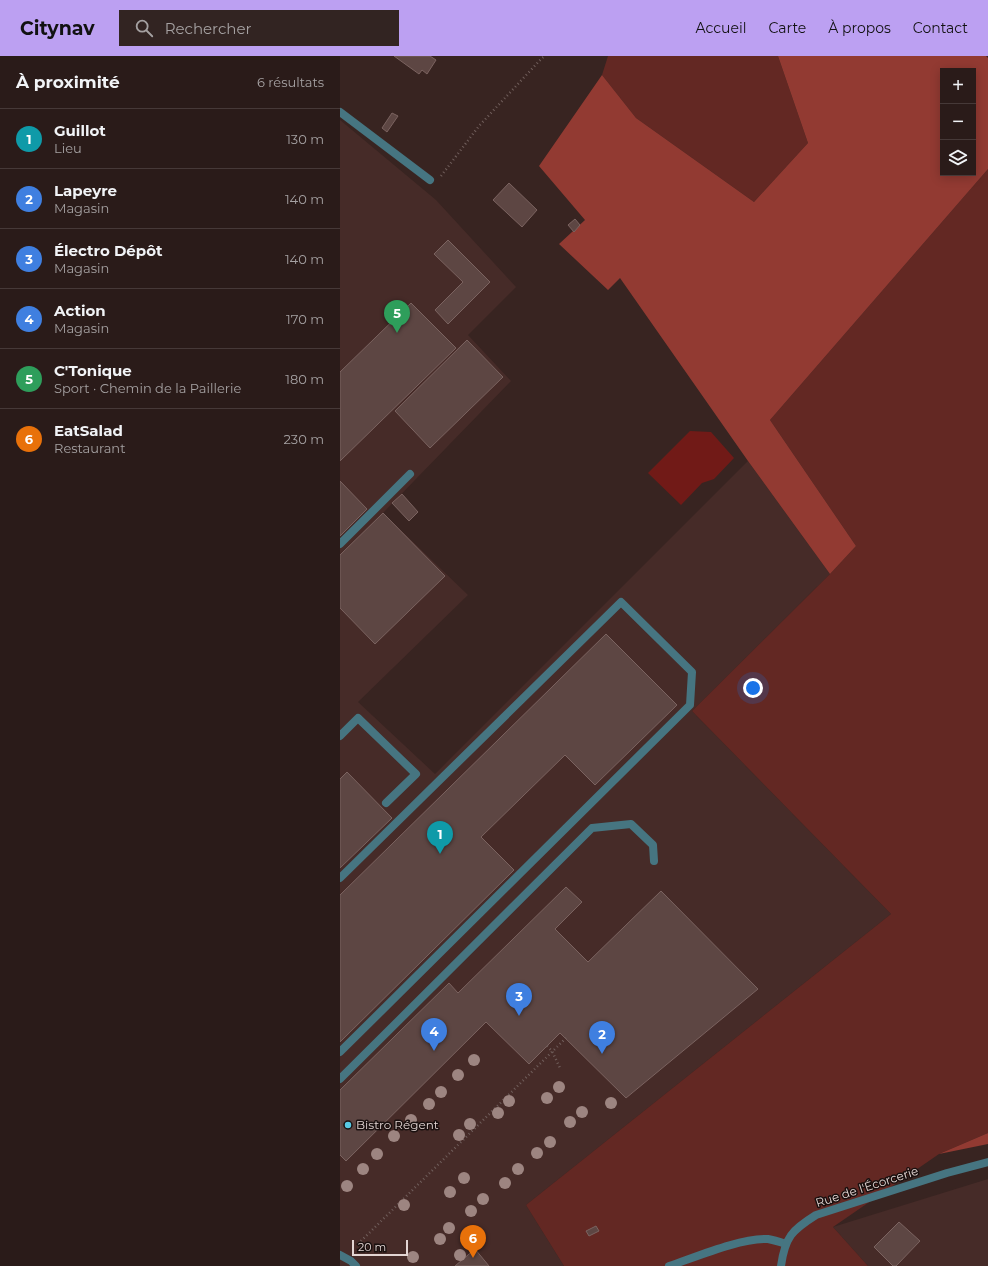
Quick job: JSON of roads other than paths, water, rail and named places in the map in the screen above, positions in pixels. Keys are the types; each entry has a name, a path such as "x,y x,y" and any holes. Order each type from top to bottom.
{"street":[{"path":"340,112 430,180"},
{"path":"340,544 410,474"},
{"path":"340,878 621,602 692,672 690,705 340,1052"},
{"path":"340,736 358,718 416,774 386,803"},
{"path":"340,1078 592,828 631,824 653,845 654,861"},
{"name":"Rue de l'Écorcerie","path":"781,1266 786,1244 792,1232 801,1224 816,1215 947,1173 988,1162"},
{"path":"669,1266 741,1242 757,1239 770,1239 786,1244"},
{"path":"340,1255 351,1260 356,1266"}],"place":[{"name":"C'Tonique","path":"397,333"},
{"name":"Guillot","path":"440,854"},
{"name":"Électro Dépôt","path":"519,1016"},
{"name":"Action","path":"434,1051"},
{"name":"Lapeyre","path":"602,1054"},
{"name":"Bistro Régent","path":"348,1125"},
{"name":"EatSalad","path":"473,1258"}]}
